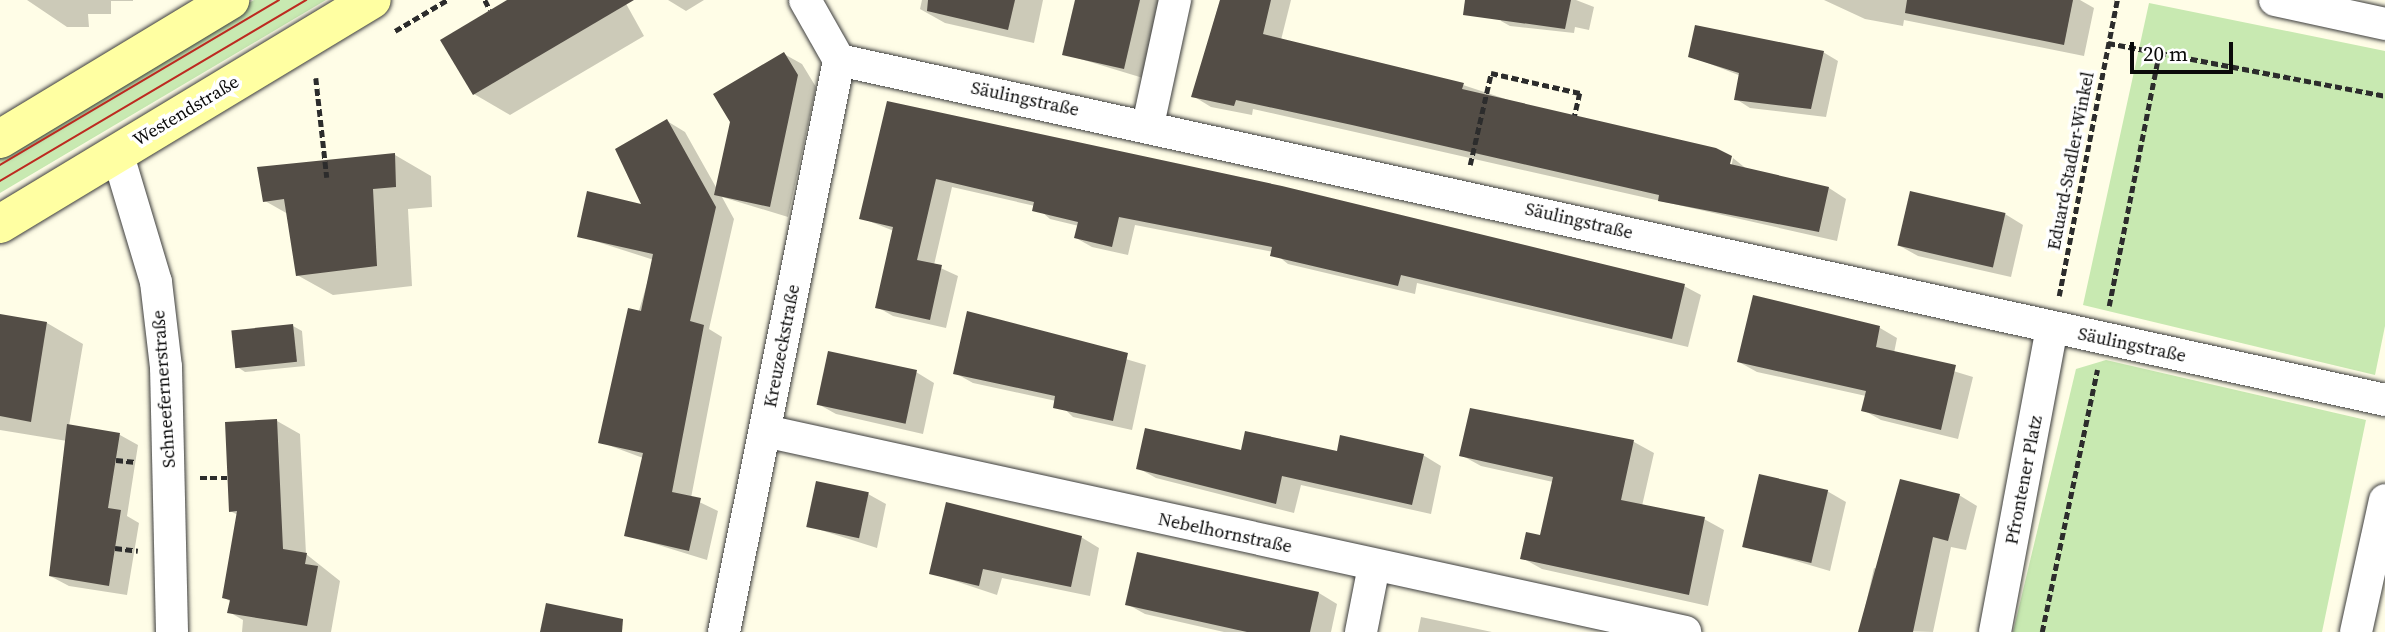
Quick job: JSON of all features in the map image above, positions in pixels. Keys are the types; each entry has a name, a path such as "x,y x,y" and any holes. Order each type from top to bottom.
{"main road":[{"path":"0,139 230,0"},
{"name":"Westendstraße","path":"0,224 372,0"}],"street":[{"path":"805,0 839,61"},
{"path":"1147,125 1175,0"},
{"path":"2275,0 2385,24"},
{"name":"Säulingstraße","path":"839,61 1147,125 2385,400"},
{"name":"Kreuzeckstraße","path":"724,632 839,61"},
{"name":"Schneefernerstraße","path":"117,152 156,282 166,367 172,632"},
{"name":"Pfrontener Platz","path":"1995,632 2053,327"},
{"name":"Nebelhornstraße","path":"765,431 1685,632"},
{"path":"2356,632 2385,500"},
{"path":"1361,632 1374,566"}],"path":[{"path":"485,0 490,10"},
{"name":"Eduard-Stadler-Winkel","path":"2053,327 2117,0"},
{"path":"2108,43 2385,96"},
{"path":"1463,195 1491,72 1580,93 1575,115"},
{"path":"316,78 327,177"}],"green space":[{"path":"254,0 326,0 0,193 0,153"},
{"path":"2149,3 2385,51 2385,326 2375,375 2083,305"},
{"path":"2106,360 2366,420 2322,632 2013,632 2076,369"}],"building":[{"path":"507,0 634,0 473,95 440,40"},
{"path":"928,0 1015,0 1008,30 927,11"},
{"path":"1075,0 1140,0 1124,69 1062,55"},
{"path":"1220,0 1271,0 1263,34 1464,83 1462,89 1716,148 1732,156 1730,164 1829,187 1819,232 1658,201 1659,195 1236,100 1234,106 1191,97"},
{"path":"1465,0 1571,0 1565,29 1463,15"},
{"path":"1907,0 2073,0 2064,45 1905,13"},
{"path":"1695,25 1824,51 1811,109 1734,100 1739,73 1688,57"},
{"path":"784,52 798,75 770,207 714,195 730,122 713,94"},
{"path":"887,101 1282,186 1685,284 1672,339 1401,275 1398,286 1270,256 1272,247 1119,217 1112,247 1074,238 1078,222 1032,211 1034,202 936,179 917,260 942,265 930,320 875,308 893,227 859,219"},
{"path":"667,119 716,207 690,321 704,325 672,492 701,498 689,551 624,536 643,453 598,443 628,308 641,311 653,254 577,237 587,191 641,204 615,149"},
{"path":"395,153 396,187 373,189 377,266 296,276 284,199 263,202 257,167"},
{"path":"1910,191 2005,213 1993,268 1897,246"},
{"path":"1753,295 1880,326 1876,347 1956,365 1941,430 1861,411 1866,391 1737,362"},
{"path":"967,311 1128,353 1113,421 1053,408 1055,396 953,374"},
{"path":"0,314 47,322 31,422 0,416"},
{"path":"293,324 297,362 235,368 231,330"},
{"path":"828,351 917,370 906,424 817,405"},
{"path":"1470,408 1634,440 1621,500 1705,517 1689,595 1520,559 1526,532 1540,535 1553,477 1459,456"},
{"path":"277,419 283,549 307,553 305,564 318,566 307,626 227,613 230,600 222,598 237,511 229,512 225,422"},
{"path":"67,424 120,433 108,508 121,510 109,586 49,576"},
{"path":"1145,428 1241,450 1245,431 1337,451 1340,435 1424,454 1412,505 1282,476 1276,504 1136,469"},
{"path":"1759,474 1828,490 1811,563 1742,547"},
{"path":"1900,479 1960,494 1948,541 1933,537 1913,632 1858,632"},
{"path":"816,481 869,492 859,538 806,527"},
{"path":"946,502 1082,536 1071,587 983,569 979,586 929,574"},
{"path":"1137,552 1319,592 1310,632 1247,632 1125,605"},
{"path":"546,603 623,619 622,632 540,632"}],"tram line":[{"path":"0,165 279,0"},
{"path":"0,181 306,0"}]}
